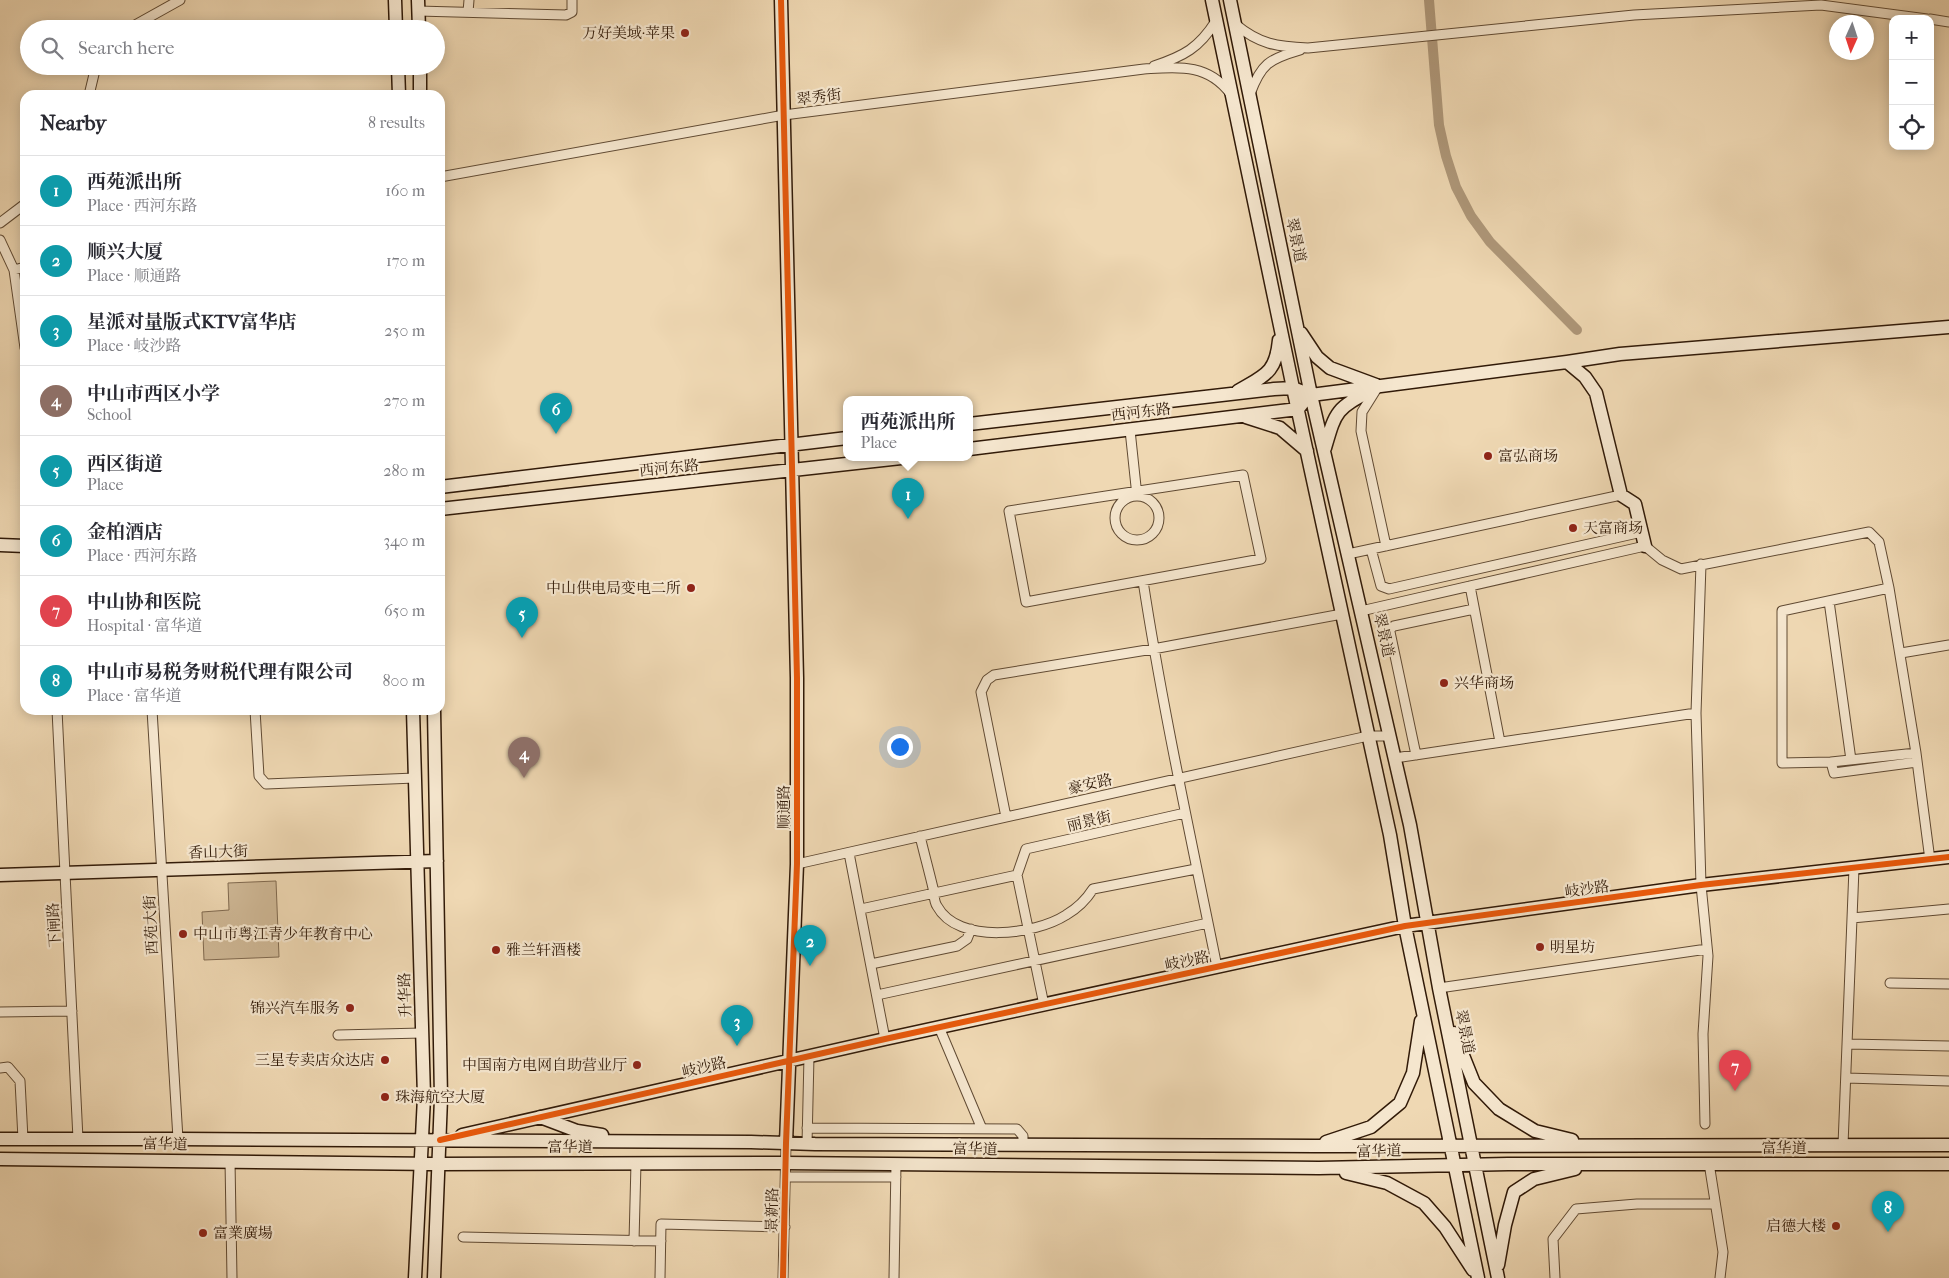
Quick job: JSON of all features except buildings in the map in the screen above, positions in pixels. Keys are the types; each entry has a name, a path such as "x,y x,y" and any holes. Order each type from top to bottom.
{"main road":[{"path":"395,0 396,20"},
{"name":"顺通路","path":"781,0 797,678 797,864 786,1143"},
{"path":"1212,0 1293,388 1390,835 1405,926 1478,1278"},
{"name":"翠景道","path":"1230,0 1311,395 1410,826 1439,988 1497,1276"},
{"path":"418,5 419,20"},
{"path":"398,75 399,90"},
{"path":"420,75 420,90"},
{"name":"西河东路","path":"973,424 1293,388 1311,395 1620,354 1949,327"},
{"path":"1234,394 1266,374 1277,359 1281,328"},
{"path":"1297,328 1317,357 1330,368 1378,386"},
{"path":"1567,362 1585,377 1596,393 1621,495 1635,504 1645,546"},
{"path":"1324,450 1333,418 1345,404 1378,386"},
{"path":"1298,409 1311,395"},
{"name":"西河东路","path":"973,450 1298,409"},
{"path":"1241,415 1280,428 1307,451"},
{"name":"西河东路","path":"445,486 843,438"},
{"name":"西河东路","path":"445,508 876,461"},
{"path":"0,545 20,546"},
{"name":"升华路","path":"413,715 424,1097 416,1278"},
{"path":"434,715 438,861 440,1140 434,1278"},
{"path":"415,778 436,778"},
{"name":"岐沙路","path":"440,1140 939,1027 1405,926 1701,885 1949,858"},
{"name":"香山大街","path":"0,874 438,861"},
{"path":"1444,1008 1474,1083 1499,1108 1535,1131 1594,1145"},
{"path":"1315,1146 1371,1127 1400,1103 1413,1073 1422,1011"},
{"path":"540,1117 577,1131 641,1142"},
{"name":"富华道","path":"0,1139 178,1138 807,1144 1315,1146 1449,1144 1949,1145"},
{"path":"573,1163 574,1141"},
{"name":"富华道","path":"0,1159 439,1164 786,1163 1319,1168 1595,1164 1949,1164"},
{"path":"1497,1276 1504,1225 1514,1192 1534,1179 1595,1164"},
{"path":"1319,1168 1387,1183 1424,1203 1445,1227 1478,1278"}],"street":[{"path":"144,20 180,0"},
{"path":"468,12 469,0"},
{"path":"418,5 468,12 566,15 572,12 572,0"},
{"path":"1235,24 1248,36 1260,42 1284,47 1308,48 1634,15 1821,5 1898,15"},
{"path":"1934,20 1949,22"},
{"path":"1144,69 1185,55 1199,45 1216,21"},
{"path":"1249,95 1257,74 1270,61 1308,48"},
{"path":"1144,69 1194,69 1214,77 1232,97"},
{"name":"翠秀街","path":"445,176 784,115 1144,69"},
{"path":"90,90 94,75"},
{"path":"0,223 20,208"},
{"path":"0,240 14,270 20,313"},
{"path":"14,270 20,269"},
{"path":"1378,386 1362,412 1361,431 1386,546"},
{"path":"1130,430 1137,494"},
{"path":"1243,475 1261,559 1143,581 1026,602 1008,511 1137,494 1243,475"},
{"path":"1137,494 1155,506 1159,521 1152,534 1139,540 1131,540 1119,532 1114,519 1118,505 1137,494"},
{"path":"1348,554 1621,495"},
{"path":"1371,550 1381,586 1389,589 1642,532"},
{"path":"1361,611 1645,546 1662,560 1681,569 1868,532 1878,542 1889,588 1918,762 1930,860"},
{"path":"1701,564 1696,714 1701,885 1707,949 1703,1034 1705,1124"},
{"path":"1143,581 1153,649 1217,967"},
{"path":"1470,586 1500,742"},
{"path":"1889,588 1782,610 1782,763 1831,762 1916,753"},
{"path":"1830,601 1851,760"},
{"path":"1416,755 1390,629 1394,626 1474,609"},
{"path":"1006,817 981,692 987,680 994,675 1153,649 1342,614"},
{"path":"1901,653 1949,645"},
{"path":"1395,758 1696,714"},
{"name":"下闸路","path":"57,715 78,1139"},
{"name":"西苑大街","path":"152,715 178,1138"},
{"path":"255,715 259,776 266,784 415,778"},
{"name":"豪安路","path":"797,864 1368,736 1390,736"},
{"path":"1831,762 1834,773 1918,762"},
{"name":"丽景街","path":"1016,875 1026,849 1185,813"},
{"path":"920,836 937,906 952,923 971,929 992,932 1028,930 1065,916 1083,903 1093,889 1196,869"},
{"path":"848,853 861,909 885,1039"},
{"path":"1843,1145 1854,868"},
{"path":"861,909 1016,875 1044,1005"},
{"path":"1852,918 1949,909"},
{"path":"877,995 1208,923"},
{"path":"871,964 958,946 966,939 971,929"},
{"path":"1439,988 1707,949"},
{"path":"1890,983 1949,984"},
{"path":"0,1012 72,1011"},
{"path":"939,1027 982,1129"},
{"path":"338,1035 422,1034"},
{"path":"1847,1044 1949,1046"},
{"path":"807,1144 809,1056"},
{"path":"0,1068 8,1067 20,1081 23,1139"},
{"path":"1846,1078 1949,1081"},
{"path":"808,1128 1017,1129 1023,1136 1023,1145"},
{"name":"景新路","path":"783,1278 786,1143"},
{"path":"230,1161 232,1278"},
{"path":"634,1241 636,1163"},
{"path":"894,1278 896,1164"},
{"path":"1709,1164 1723,1252 1720,1278"},
{"path":"786,1176 896,1177"},
{"path":"1555,1278 1553,1239 1576,1209 1637,1204 1715,1204"},
{"path":"660,1278 661,1224 784,1227"},
{"path":"463,1237 661,1241"}],"shaded area":[{"path":"276,881 279,957 204,960 202,912 229,910 228,883"}],"waterway":[{"path":"1429,0 1439,125 1456,187 1471,216 1490,242 1577,330"}],"cycle path":[{"path":"781,0 797,678 797,864 786,1143 783,1278"},
{"path":"440,1140 885,1039 1405,926 1701,885 1949,857"}],"place":[{"name":"万好美域·苹果","path":"685,33"},
{"name":"金柏酒店","path":"556,434"},
{"name":"富弘商场","path":"1488,456"},
{"name":"西苑派出所","path":"908,519"},
{"name":"天富商场","path":"1573,528"},
{"name":"中山供电局变电二所","path":"691,588"},
{"name":"西区街道","path":"522,638"},
{"name":"兴华商场","path":"1444,683"},
{"name":"中山市西区小学","path":"524,778"},
{"name":"中山市粤江青少年教育中心","path":"183,934"},
{"name":"明星坊","path":"1540,947"},
{"name":"雅兰轩酒楼","path":"496,950"},
{"name":"顺兴大厦","path":"810,966"},
{"name":"锦兴汽车服务","path":"350,1008"},
{"name":"星派对量版式KTV富华店","path":"737,1046"},
{"name":"三星专卖店众达店","path":"385,1060"},
{"name":"中国南方电网自助营业厅","path":"637,1065"},
{"name":"中山协和医院","path":"1735,1091"},
{"name":"珠海航空大厦","path":"385,1097"},
{"name":"启德大楼","path":"1836,1226"},
{"name":"中山市易税务财税代理有限公司","path":"1888,1232"},
{"name":"富業廣場","path":"203,1233"}]}
